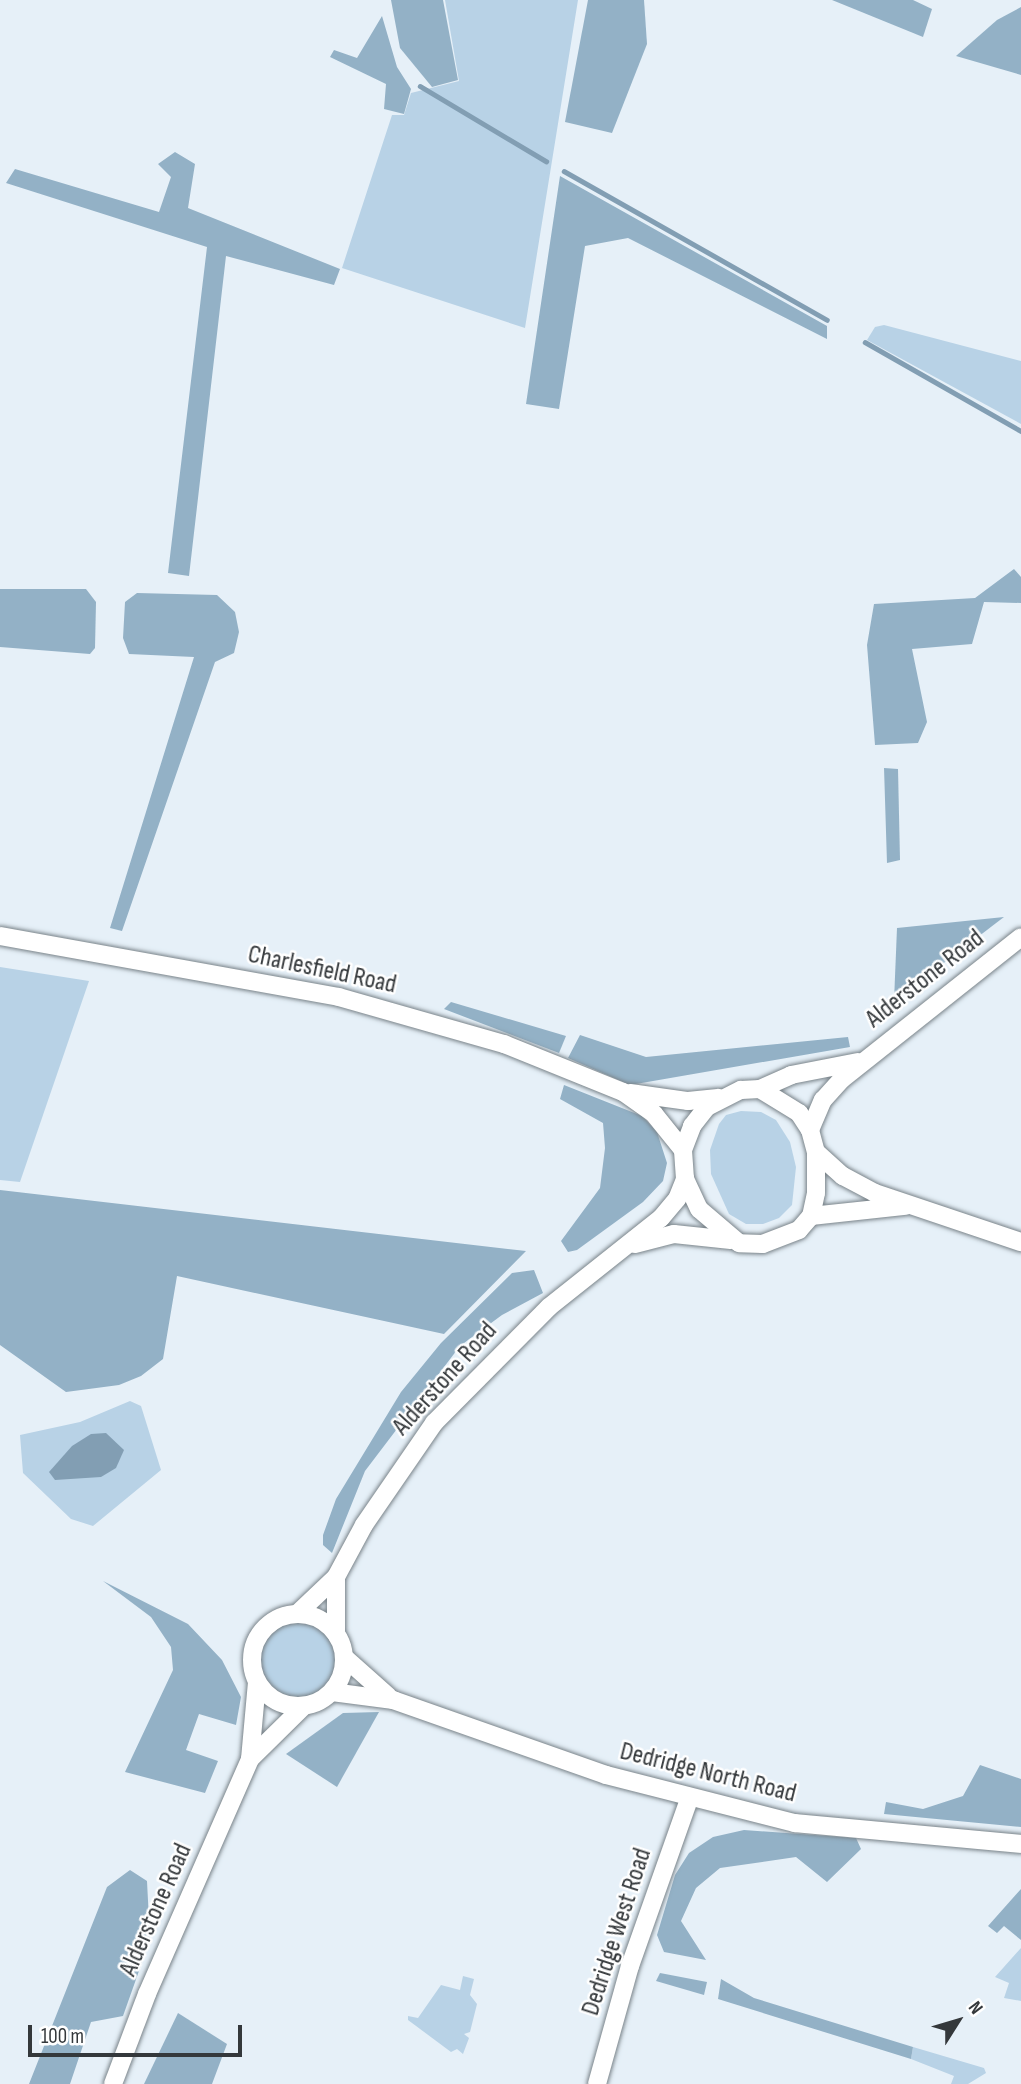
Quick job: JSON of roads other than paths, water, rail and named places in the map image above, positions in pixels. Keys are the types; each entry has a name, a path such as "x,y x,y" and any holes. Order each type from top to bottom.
{"street":[{"name":"Charlesfield Road","path":"0,936 339,997 504,1044 623,1092 654,1114 683,1150"},
{"name":"Alderstone Road","path":"810,1130 823,1100 860,1062 1021,937"},
{"name":"Alderstone Road","path":"760,1088 792,1075 860,1062"},
{"path":"811,1216 818,1172 816,1152 810,1130 799,1113 760,1088 718,1098 698,1117 683,1150 685,1179 699,1209 731,1240 763,1244 783,1239 811,1216 905,1206"},
{"name":"Charlesfield Road","path":"623,1092 688,1101 718,1098"},
{"path":"816,1152 852,1182 905,1206 1021,1242"},
{"name":"Alderstone Road","path":"298,1614 335,1577 364,1525 434,1423 550,1307 661,1218 685,1179"},
{"name":"Alderstone Road","path":"627,1246 674,1234 731,1240"},
{"path":"335,1577 336,1634 344,1657 340,1679 332,1692 303,1707 272,1699 257,1682 251,1667 258,1636 273,1621 298,1614 311,1615 336,1634"},
{"name":"Dedridge North Road","path":"344,1657 393,1700"},
{"name":"Alderstone Road","path":"113,2084 147,1994 250,1759 257,1682"},
{"name":"Dedridge North Road","path":"332,1692 393,1700 606,1775 795,1823 1021,1844"},
{"name":"Alderstone Road","path":"250,1759 303,1707"},
{"name":"Dedridge West Road","path":"597,2084 631,1966 690,1797"}],"waterway":[{"path":"420,86 546,161"},
{"path":"564,171 827,320"},
{"path":"865,342 1021,431"}]}
